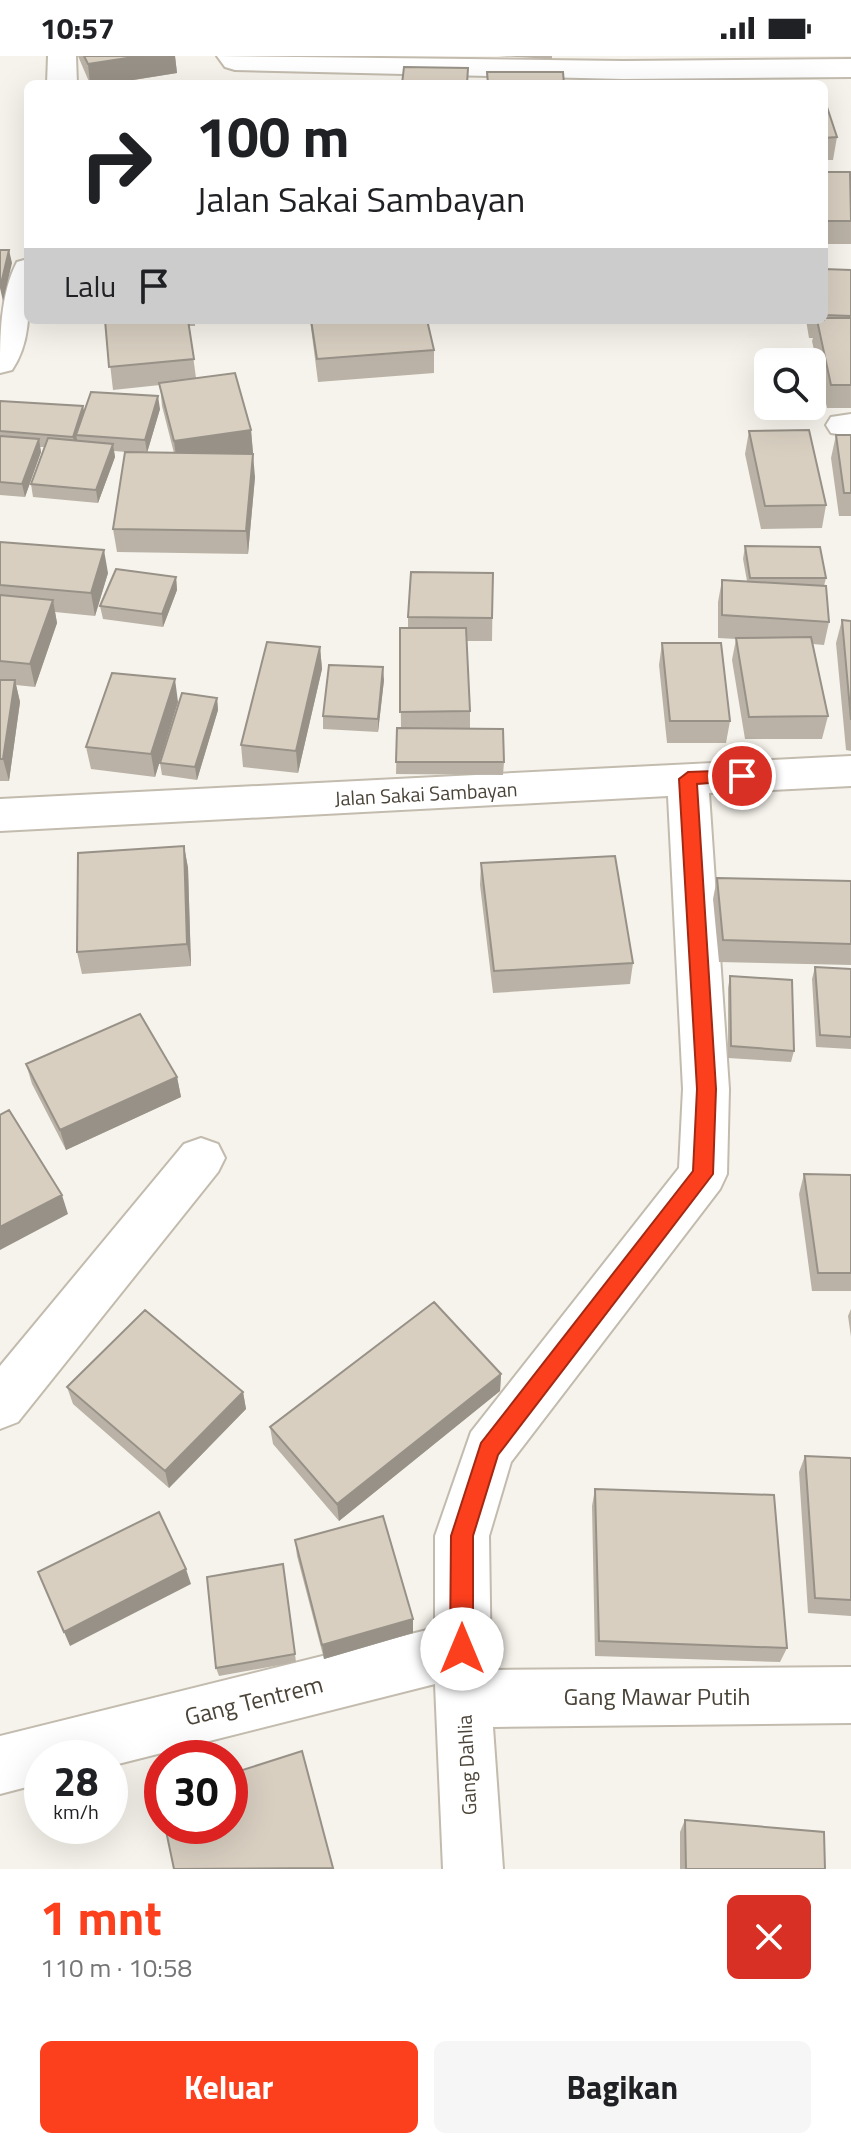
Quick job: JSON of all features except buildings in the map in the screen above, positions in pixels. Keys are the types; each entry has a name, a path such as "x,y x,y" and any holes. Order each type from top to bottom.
{"street":[{"path":"62,56 62,80"},
{"path":"237,67 851,68"},
{"path":"0,363 24,282"},
{"name":"Jalan Sakai Sambayan","path":"0,815 851,771"},
{"name":"Gang Dahlia","path":"473,1869 462,1674 462,1536 489,1450 703,1174 706,1089 688,779"},
{"path":"0,1405 201,1158"},
{"name":"Gang Mawar Putih","path":"462,1674 851,1695"},
{"name":"Gang Tentrem","path":"1,1761 462,1674"}],"route":[{"path":"462,1649 462,1536 489,1450 703,1174 706,1089 688,779 742,776"}]}
